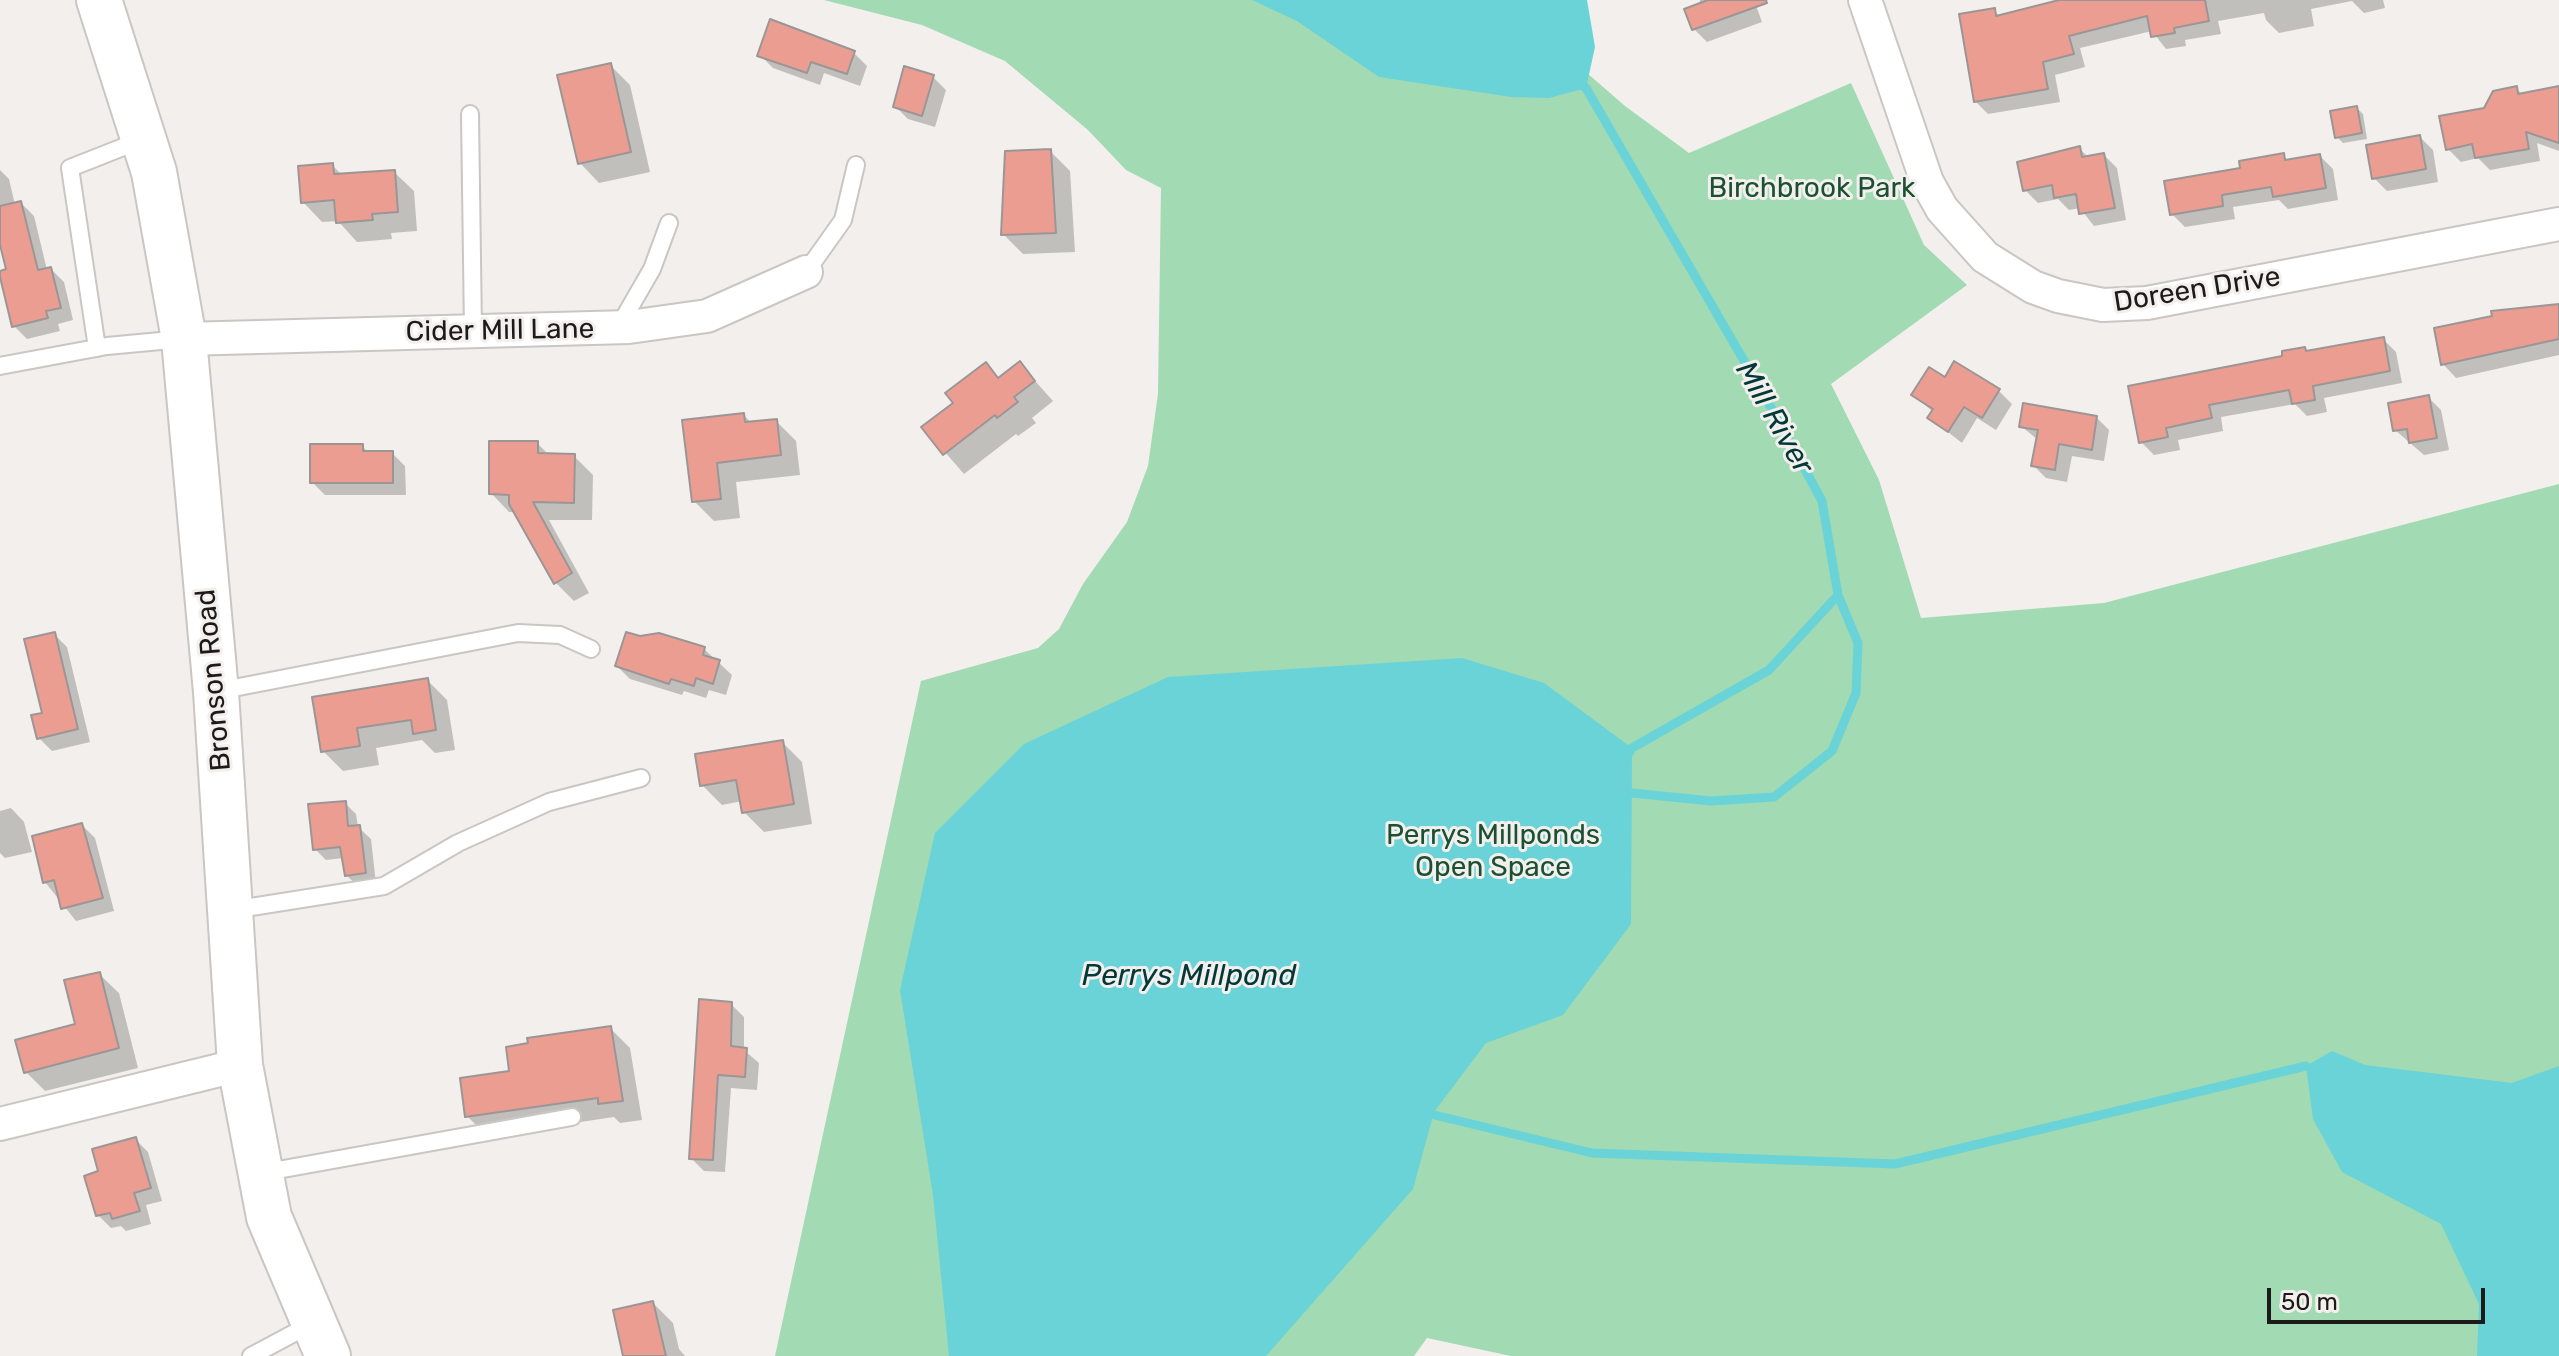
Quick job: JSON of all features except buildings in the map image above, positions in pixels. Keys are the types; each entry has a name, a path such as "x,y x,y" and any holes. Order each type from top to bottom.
{"main road":[{"name":"Bronson Road","path":"99,0 154,172 184,339 216,692 240,1065 269,1217 320,1340"}],"street":[{"name":"Doreen Drive","path":"1865,0 1927,182 1942,209 1985,257 2033,287 2058,296 2103,305 2147,303 2559,224"},
{"name":"Cider Mill Lane","path":"184,339 618,328 707,316 806,272"},
{"path":"0,1124 240,1065"}],"lane":[{"path":"470,114 473,331"},
{"path":"97,348 70,168 144,139"},
{"path":"806,272 843,220 856,165"},
{"path":"618,328 652,269 669,223"},
{"path":"0,366 97,348 184,339"},
{"path":"216,692 518,633 560,635 591,649"},
{"path":"230,910 384,886 458,843 549,802 641,778"},
{"path":"259,1174 572,1117"},
{"path":"251,1356 320,1340"}],"green space":[{"name":"Perrys Millponds Open Space","path":"824,0 1554,0 1549,40 1625,106 1689,153 1851,83 1924,245 1967,285 1831,384 1879,480 1921,618 2104,603 2559,484 2559,1356 1511,1356 1427,1338 1414,1356 775,1356 921,681 1038,648 1059,629 1083,584 1127,522 1148,466 1158,394 1161,188 1126,170 1088,130 1005,61 922,25"}],"water":[{"path":"1252,0 1587,0 1595,47 1586,88 1549,98 1511,97 1379,77 1297,21"},
{"name":"Perrys Millpond","path":"1462,658 1544,683 1632,748 1631,924 1563,1015 1486,1043 1434,1112 1413,1189 1266,1356 949,1356 933,1195 900,990 935,833 1024,744 1168,677"},
{"path":"2332,1051 2365,1065 2512,1083 2559,1066 2559,1356 2477,1356 2479,1304 2441,1224 2342,1172 2313,1119 2306,1066"}],"waterway":[{"name":"Mill River","path":"1579,83 1586,88 1822,501 1838,595 1769,670 1632,748 1627,756"},
{"path":"1622,798 1632,793 1711,801 1774,797 1832,751 1856,693 1858,643 1838,595"},
{"path":"1422,1112 1592,1153 1895,1164 2306,1066"}],"park label":[{"name":"Birchbrook Park","path":"1812,189"}]}
